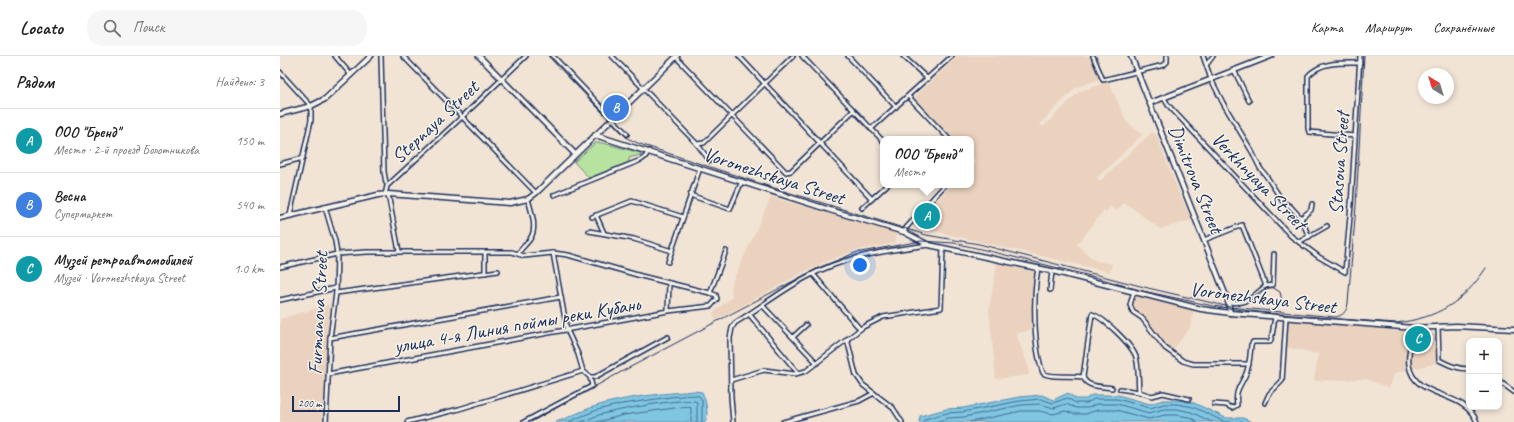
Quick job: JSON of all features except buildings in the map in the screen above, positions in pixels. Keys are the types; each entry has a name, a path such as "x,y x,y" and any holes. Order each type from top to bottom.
{"street":[{"path":"335,56 351,75"},
{"path":"280,114 311,106 325,99 371,56"},
{"path":"380,56 384,172 386,183"},
{"path":"403,56 536,193"},
{"path":"479,56 575,154"},
{"name":"Stepnaya Street","path":"387,194 387,186 526,56"},
{"path":"553,56 627,134"},
{"path":"612,56 697,144 710,161"},
{"path":"280,218 387,194 510,203 528,199 536,193 676,56 731,115 788,172 854,111"},
{"path":"739,56 872,199"},
{"path":"697,144 704,142 793,56"},
{"path":"802,56 880,139"},
{"path":"848,56 896,107"},
{"path":"903,56 928,79"},
{"path":"871,129 952,56"},
{"path":"1093,56 1103,80 1164,65 1167,56"},
{"name":"Dimitrova Street","path":"1131,56 1229,302 1230,313"},
{"path":"1203,56 1211,79 1223,103 1260,168 1283,202 1290,206 1301,218 1309,237"},
{"path":"1207,64 1213,56"},
{"path":"1150,103 1271,56"},
{"name":"Stasova Street","path":"1345,272 1360,56"},
{"path":"1355,136 1310,132 1308,121 1308,76 1311,72 1330,64 1360,63"},
{"path":"1234,70 1249,101"},
{"path":"280,72 311,106 312,120 290,215"},
{"path":"908,96 946,136"},
{"name":"Verkhnyaya Street","path":"1164,98 1168,105 1279,224 1319,257 1345,272"},
{"name":"Voronezhskaya Street","path":"595,135 833,211 904,232 929,245 1052,271 1201,309 1286,318 1414,328 1456,326 1514,329"},
{"path":"554,195 641,160 649,151"},
{"path":"280,164 303,158"},
{"path":"668,262 700,168"},
{"path":"690,195 730,209 742,182"},
{"path":"862,208 884,188"},
{"path":"904,232 942,188"},
{"path":"387,194 398,251"},
{"path":"518,254 531,238 534,226 528,199"},
{"path":"592,217 632,201 683,217"},
{"path":"1301,218 1311,210 1312,204"},
{"name":"Furmanova Street","path":"325,207 335,241 337,254 336,293 330,338 326,422"},
{"path":"596,215 604,233"},
{"path":"1204,240 1242,225 1266,286"},
{"path":"1299,242 1327,226"},
{"path":"590,231 634,239 672,251"},
{"path":"733,422 730,338 732,328 735,323 805,278 814,274 857,258 929,245"},
{"path":"731,380 764,370 798,373 806,371 860,328 883,317 941,308 943,248"},
{"path":"280,267 337,254 398,251 485,253 512,252 524,256 553,253 568,255 710,293 726,251"},
{"path":"485,253 485,273"},
{"path":"553,253 567,330 578,354 583,371 596,378 668,337"},
{"path":"1229,302 1241,304 1248,301 1266,286 1273,284 1274,254"},
{"path":"1038,268 1035,281 1036,346 1043,373 1047,376 1068,375 1083,377"},
{"path":"1050,290 1052,271"},
{"path":"336,293 498,272"},
{"path":"814,274 860,328"},
{"path":"668,311 670,283"},
{"path":"280,300 336,288"},
{"path":"1134,291 1130,305 1133,312 1142,318 1169,352 1183,361 1193,364 1249,364"},
{"name":"улица 4-я Линия поймы реки Кубань","path":"328,374 668,311 711,306 717,299 716,295 710,293"},
{"path":"330,338 561,296"},
{"path":"763,306 817,363"},
{"path":"749,314 798,373"},
{"path":"1112,388 1089,385 1084,381 1083,377 1092,314 1098,316 1114,329 1134,353 1136,358 1139,392"},
{"path":"1214,404 1226,405 1232,408 1237,406 1237,392 1246,376 1251,355 1251,345 1254,342 1270,342 1272,340 1275,317"},
{"path":"1265,403 1269,394 1282,381 1282,358 1286,318"},
{"path":"793,337 806,325"},
{"path":"1438,327 1439,360 1452,366 1466,369"},
{"path":"1414,328 1408,364 1412,375 1424,387 1454,399 1469,410 1477,422"},
{"path":"847,339 856,375 863,384 893,408 902,422"},
{"path":"407,422 458,409 583,371"},
{"path":"524,422 592,386 590,376"},
{"path":"1502,383 1514,392"},
{"path":"1120,389 1152,396 1163,393 1189,399"},
{"path":"783,422 859,401 874,393"}],"shaded area":[{"path":"958,56 1091,56 1100,79 1075,88 1040,124 1043,127 1080,91 1109,82 1126,121 1142,135 1097,178 1100,181 1151,133 1156,134 1180,195 1192,220 1160,229 1124,202 1117,211 1110,206 1106,212 1104,210 1077,245 1096,261 1112,264 1110,272 912,226 949,188 974,188 974,163 976,161 974,159 974,136 951,136 914,98"},
{"path":"771,197 897,233 895,243 854,251 832,259 802,273 716,320 713,313 732,297 731,285"},
{"path":"997,263 1035,272 1034,329 1016,334 1028,365 1029,375 996,379 989,310"},
{"path":"1131,295 1194,310 1190,328 1169,355 1160,349 1146,327 1128,307"},
{"path":"330,304 322,422 280,422 280,319"},
{"path":"1288,322 1328,324 1436,335 1437,363 1395,373 1389,388 1366,379 1314,381 1318,354 1286,347"}],"green space":[{"path":"595,143 603,143 641,153 640,155 629,158 629,162 589,178 574,162"}],"water":[{"path":"694,391 702,392 706,403 707,411 705,422 556,422 591,408 620,400"},
{"path":"1068,393 1076,399 1086,399 1092,395 1118,395 1150,404 1163,400 1178,400 1194,403 1226,418 1243,418 1252,422 919,422 920,416 946,409 963,408 1019,397 1042,395 1053,400"}],"tram line":[{"path":"548,56 627,138 640,144 771,187 926,235 979,244 1148,288 1230,307 1335,317 1344,313 1348,303 1356,206 1364,56"},
{"path":"1238,306 1247,302 1259,292 1272,287 1280,292 1282,301 1276,309 1269,310"}],"railway":[{"path":"531,422 621,372 818,268 855,253 921,241 954,243 1095,277 1143,291 1213,306 1281,315 1396,323 1411,321 1436,313 1448,307 1468,291 1486,268"}],"place":[{"name":"Весна","path":"616,108"},
{"name":"ООО \"Бренд\"","path":"927,216"},
{"name":"Музей ретроавтомобилей","path":"1418,339"}]}
